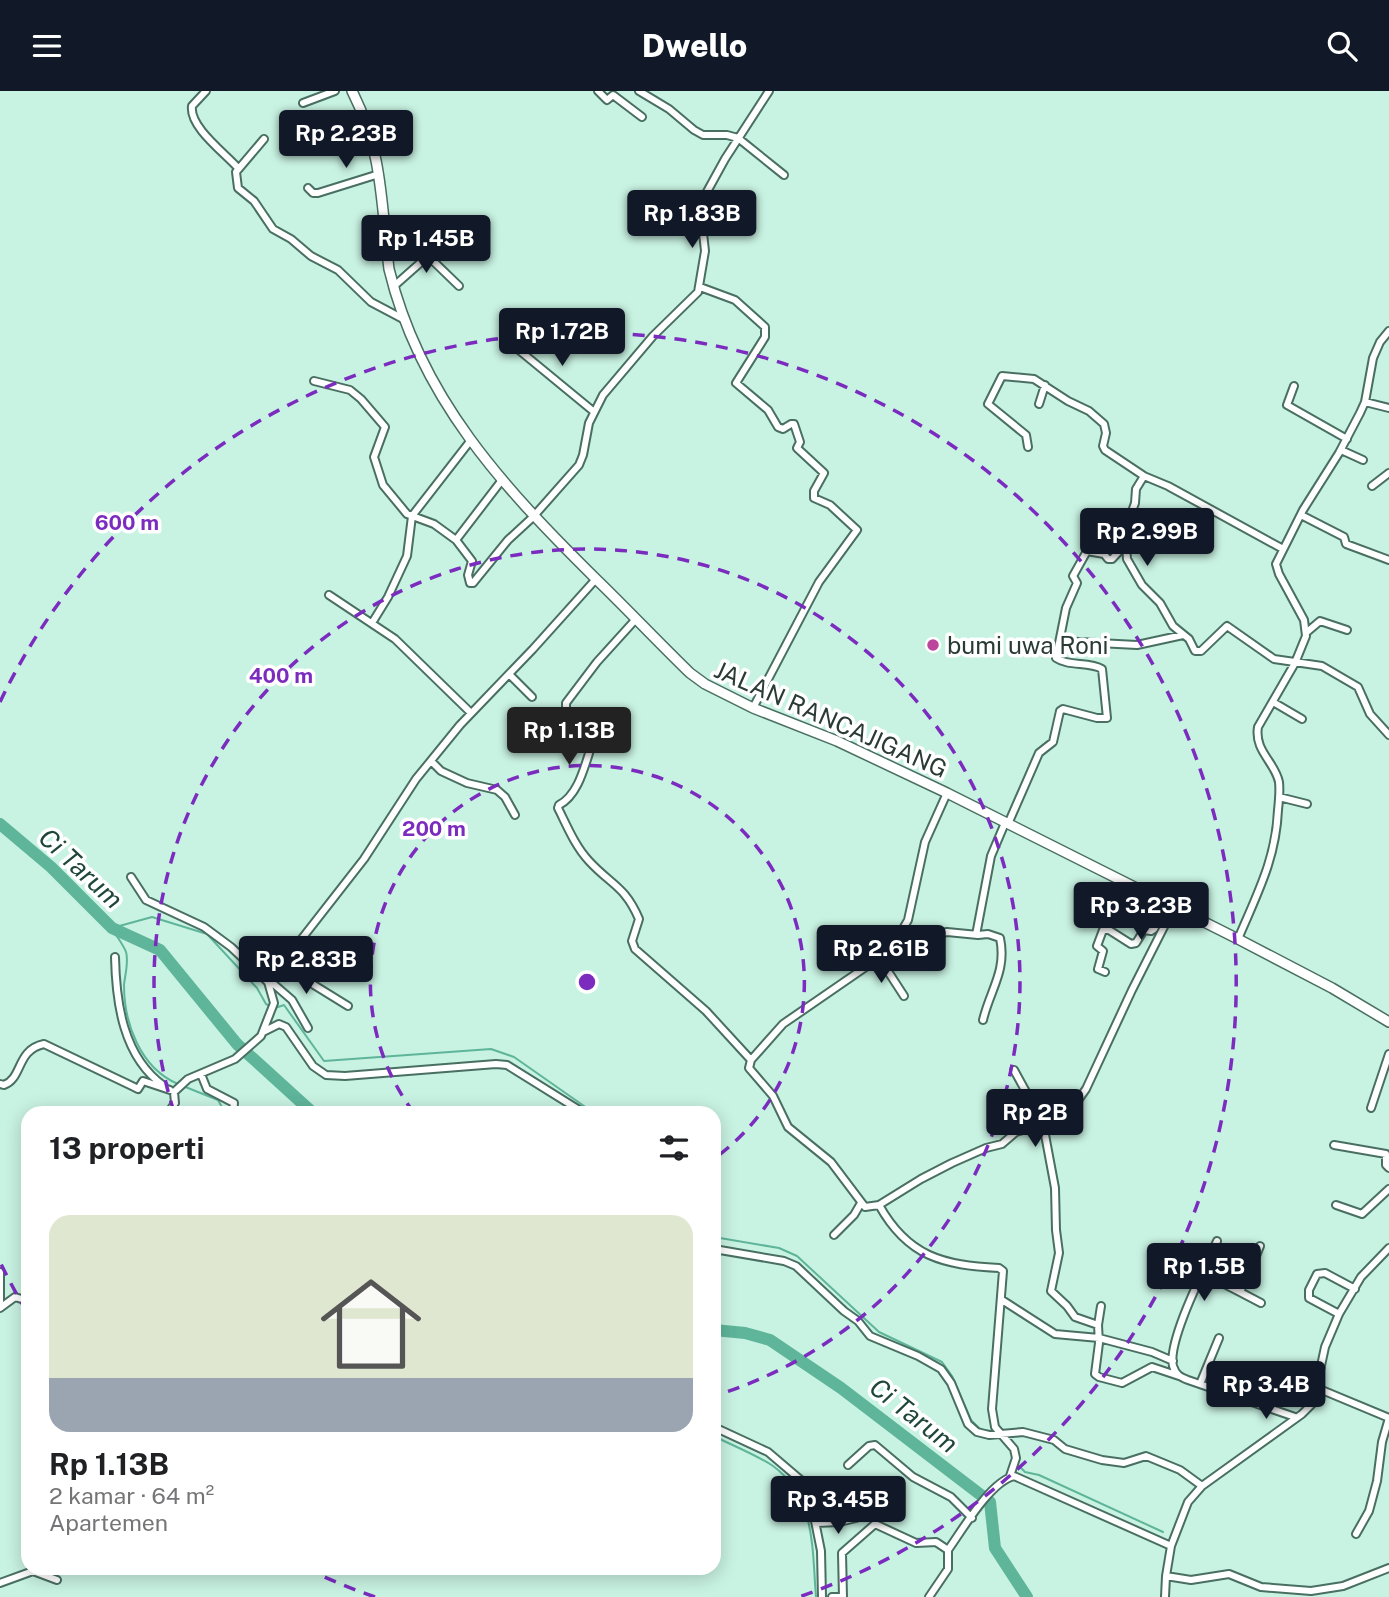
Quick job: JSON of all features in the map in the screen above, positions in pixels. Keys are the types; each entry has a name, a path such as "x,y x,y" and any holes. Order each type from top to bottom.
{"main road":[{"name":"JALAN RANCAJIGANG","path":"352,91 369,127 379,174 393,287 433,385 471,440 533,517 696,679 752,708 837,741 947,793 1238,939 1332,988 1389,1022"}],"street":[{"path":"206,91 192,106 192,113 209,141 221,149 238,168"},
{"path":"303,103 335,91"},
{"path":"598,91 606,100 613,95 642,117"},
{"path":"639,91 669,109 703,135 738,138 784,175"},
{"path":"314,381 350,390 384,424 374,460 383,485 412,516 434,524 456,540 472,561 468,575 471,583 581,462 593,411 603,395 653,336 695,296 700,285 706,243 701,204 738,138 769,91"},
{"path":"264,139 238,168 235,177 238,188 254,201 273,229 291,239 311,257 338,270 368,300 405,320"},
{"path":"307,188 318,193 379,174"},
{"path":"393,287 428,256 459,286"},
{"path":"700,285 735,300 765,327 765,337 736,383 768,409 778,427 783,429 794,425 800,442 797,448 824,474 813,496 836,509 858,530 818,582 752,708"},
{"path":"1238,939 1271,862 1276,842 1278,779 1263,754 1258,730 1305,643 1307,632 1304,620 1276,564 1365,402 1373,358 1380,342 1389,331"},
{"path":"514,346 593,411"},
{"path":"1028,447 1027,436 988,403 1002,376 1030,378 1045,385 1102,421 1106,430 1103,448 1144,476 1168,486 1283,549"},
{"path":"1039,404 1045,385"},
{"path":"1294,386 1287,405 1347,439"},
{"path":"1365,402 1389,408"},
{"path":"372,623 388,597 407,556 412,516 471,440"},
{"path":"1341,450 1363,460"},
{"path":"1372,486 1389,473"},
{"path":"1144,476 1136,489 1135,503 1125,531 1127,559 1139,580 1160,603 1175,629 1195,652 1199,652 1227,626 1274,659 1326,667 1359,688 1370,714 1389,735"},
{"path":"456,540 502,480"},
{"path":"1301,515 1344,537 1346,544 1389,560"},
{"path":"976,935 991,856 1038,755 1053,742 1061,710 1097,718 1107,717 1102,669 1058,660 1056,657 1066,608 1077,583 1073,576 1084,554 1087,551 1101,553 1112,559 1125,545"},
{"path":"269,981 364,859 431,761 471,713 596,579"},
{"path":"329,595 405,647 471,713"},
{"path":"636,619 597,662 566,703 566,710 591,739 592,744 578,783 558,808 588,860 627,895 639,919 632,941 636,950 706,1011 751,1060"},
{"path":"1307,632 1320,621 1347,630"},
{"path":"1060,641 1137,645 1183,635"},
{"path":"509,674 532,697"},
{"path":"1273,702 1302,719"},
{"path":"431,761 441,771 467,783 497,790 505,797 515,815"},
{"path":"902,942 925,842 947,793"},
{"path":"1279,797 1307,804"},
{"path":"131,877 141,894 151,903 204,927 232,947 292,1000 308,1028"},
{"path":"1105,972 1098,969 1104,951 1097,946 1103,930 1109,930 1131,944 1136,943 1144,930 1154,929 1171,906"},
{"path":"983,1020 999,975 1001,943 998,936 947,932 902,942 783,1024 751,1060 749,1066 772,1096 788,1127 831,1162 866,1208 879,1205 921,1179 986,1148 1002,1144 1016,1132 1043,1123 1074,1106 1086,1089 1171,906"},
{"path":"288,956 314,985 348,1006"},
{"path":"116,957 116,989 124,1028 140,1061 159,1082 174,1091"},
{"path":"880,959 904,996"},
{"path":"174,1091 186,1080 235,1059 256,1041 274,1003 269,981"},
{"path":"262,1032 279,1024 286,1027 313,1066 326,1075 507,1065 573,1106"},
{"path":"0,1084 10,1083 27,1051 44,1044 138,1089 143,1081 174,1091"},
{"path":"1371,1108 1389,1053"},
{"path":"1014,1070 1043,1123 1054,1174 1059,1254 1051,1291 1075,1317 1097,1325"},
{"path":"201,1074 205,1088 229,1106"},
{"path":"173,1106 174,1091"},
{"path":"1334,1145 1386,1154 1385,1163 1389,1168"},
{"path":"1336,1205 1362,1214 1389,1189"},
{"path":"834,1235 854,1215 861,1203"},
{"path":"879,1205 899,1234 932,1257 962,1266 1002,1269 1002,1300 992,1386 992,1419 997,1433 1014,1449 1015,1462 1007,1479 978,1505 972,1518 948,1550 948,1569 929,1597"},
{"path":"1179,1376 1172,1361 1177,1339 1201,1272 1215,1245 1253,1263"},
{"path":"1240,1292 1260,1246"},
{"path":"1165,1597 1171,1546 1188,1502 1202,1486 1302,1414 1313,1403 1325,1347 1339,1314 1361,1277 1389,1248"},
{"path":"721,1250 785,1261 796,1266 858,1321 870,1336 941,1369 951,1383 968,1424 977,1432 1019,1432 1051,1439 1065,1449 1102,1460 1126,1463 1146,1456 1180,1470 1202,1486"},
{"path":"0,1272 0,1308"},
{"path":"1201,1272 1261,1303"},
{"path":"1339,1314 1308,1298 1317,1274 1325,1273 1354,1289"},
{"path":"0,1308 14,1297 21,1299"},
{"path":"1002,1300 1055,1334 1099,1338 1152,1352 1172,1361"},
{"path":"1101,1306 1094,1371 1099,1377 1122,1383 1152,1367 1295,1417"},
{"path":"1200,1384 1219,1338"},
{"path":"1317,1388 1389,1418 1372,1501 1366,1519 1356,1534"},
{"path":"721,1430 768,1452 802,1481 811,1496 821,1551 822,1597"},
{"path":"848,1465 869,1445 875,1445 913,1477 951,1497 972,1518"},
{"path":"1007,1479 1020,1477 1171,1546"},
{"path":"816,1523 856,1518"},
{"path":"832,1597 843,1597 843,1551 875,1524 916,1543 934,1542 948,1550"},
{"path":"1166,1576 1194,1580 1229,1574 1261,1587 1311,1591 1343,1586 1389,1567"},
{"path":"0,1583 22,1575"},
{"path":"44,1575 57,1580"}],"waterway":[{"name":"Ci Tarum","path":"0,824 51,867 112,928 160,950 237,1044 305,1106"},
{"path":"178,1084 165,1077 144,1056 131,1029 124,985 127,956 112,928 152,917 207,934 270,1006"},
{"path":"275,1008 284,1005 324,1061 491,1049 514,1057 584,1106"},
{"path":"183,1086 218,1100 221,1106"},
{"path":"721,1238 779,1248 797,1256 879,1332 942,1362 952,1376 971,1420 981,1430 994,1431"},
{"name":"Ci Tarum","path":"721,1331 745,1333 770,1340 841,1388 990,1502 995,1548 1027,1597"},
{"path":"721,1439 773,1466 797,1493 809,1525 816,1597"},
{"path":"1016,1463 1025,1472 1039,1475 1163,1532"}],"place":[{"name":"bumi uwa Roni","path":"933,645"}]}
